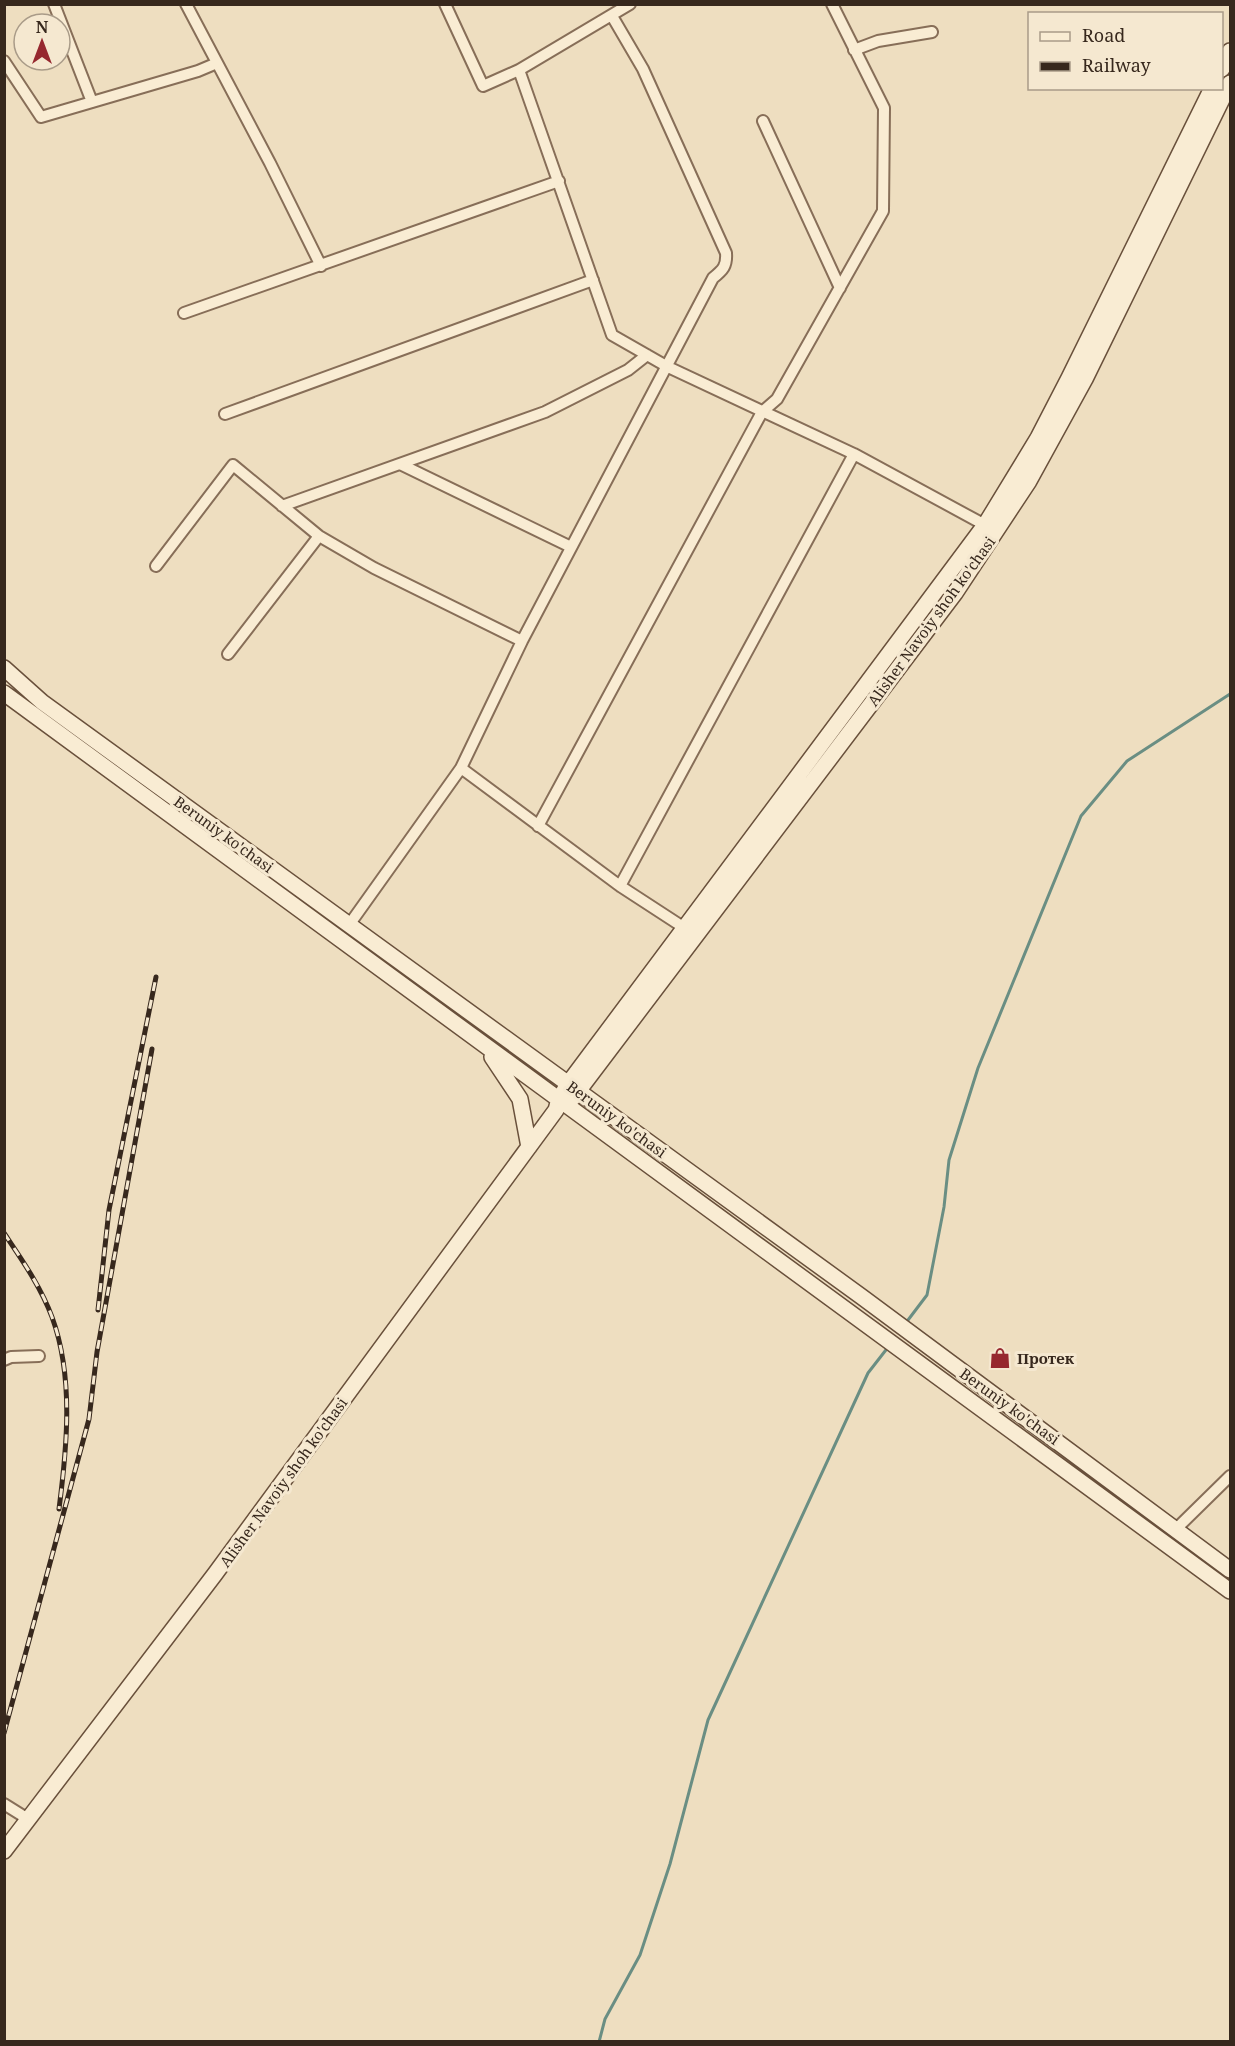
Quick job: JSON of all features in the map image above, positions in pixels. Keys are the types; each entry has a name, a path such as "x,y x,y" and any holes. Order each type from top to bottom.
{"main road":[{"path":"1223,65 1230,51"},
{"name":"Alisher Navoiy shoh ko'chasi","path":"573,1088 955,593 1029,481 1090,369 1230,83"},
{"name":"Alisher Navoiy shoh ko'chasi","path":"4,1851 215,1574 561,1105 683,927 985,525 1059,398 1211,90"},
{"name":"Beruniy ko'chasi","path":"4,668 42,702 862,1297 1230,1570"},
{"name":"Beruniy ko'chasi","path":"4,693 561,1105 851,1311 1230,1591"},
{"path":"483,1046 512,1083 520,1099 529,1147"},
{"path":"1001,1422 1012,1407"}],"street":[{"path":"54,4 92,102"},
{"path":"186,4 321,266"},
{"path":"445,4 483,86 519,70 630,4"},
{"path":"538,826 762,412 777,399 883,211 884,108 832,4"},
{"path":"349,925 461,768 522,640 713,278 725,268 726,253 644,69 612,16"},
{"path":"854,50 878,41 932,32"},
{"path":"4,61 41,117 198,71 217,63"},
{"path":"519,70 612,335 668,367 854,454 985,525"},
{"path":"763,121 840,288"},
{"path":"184,313 559,181"},
{"path":"225,414 593,280"},
{"path":"282,506 545,412 628,370 647,355"},
{"path":"620,886 854,454"},
{"path":"400,464 571,547"},
{"path":"156,566 233,465 319,536 374,568 522,640"},
{"path":"228,654 319,536"},
{"path":"461,768 620,886 683,927"},
{"path":"4,1360 11,1357 39,1356"},
{"path":"1176,1529 1230,1476"},
{"path":"4,1804 28,1819"}],"waterway":[{"path":"905,1324 927,1295 944,1207 949,1160 978,1068 1081,816 1127,761 1230,694"},
{"path":"599,2042 605,2019 640,1955 670,1864 708,1720 868,1373 889,1346"}],"railway":[{"path":"98,1310 109,1210 156,977"},
{"path":"4,1733 89,1419 97,1352 152,1049"},
{"path":"4,1233 42,1295 52,1317 64,1364 67,1412 59,1509"}],"place":[{"name":"Протек","path":"1000,1358"}]}
